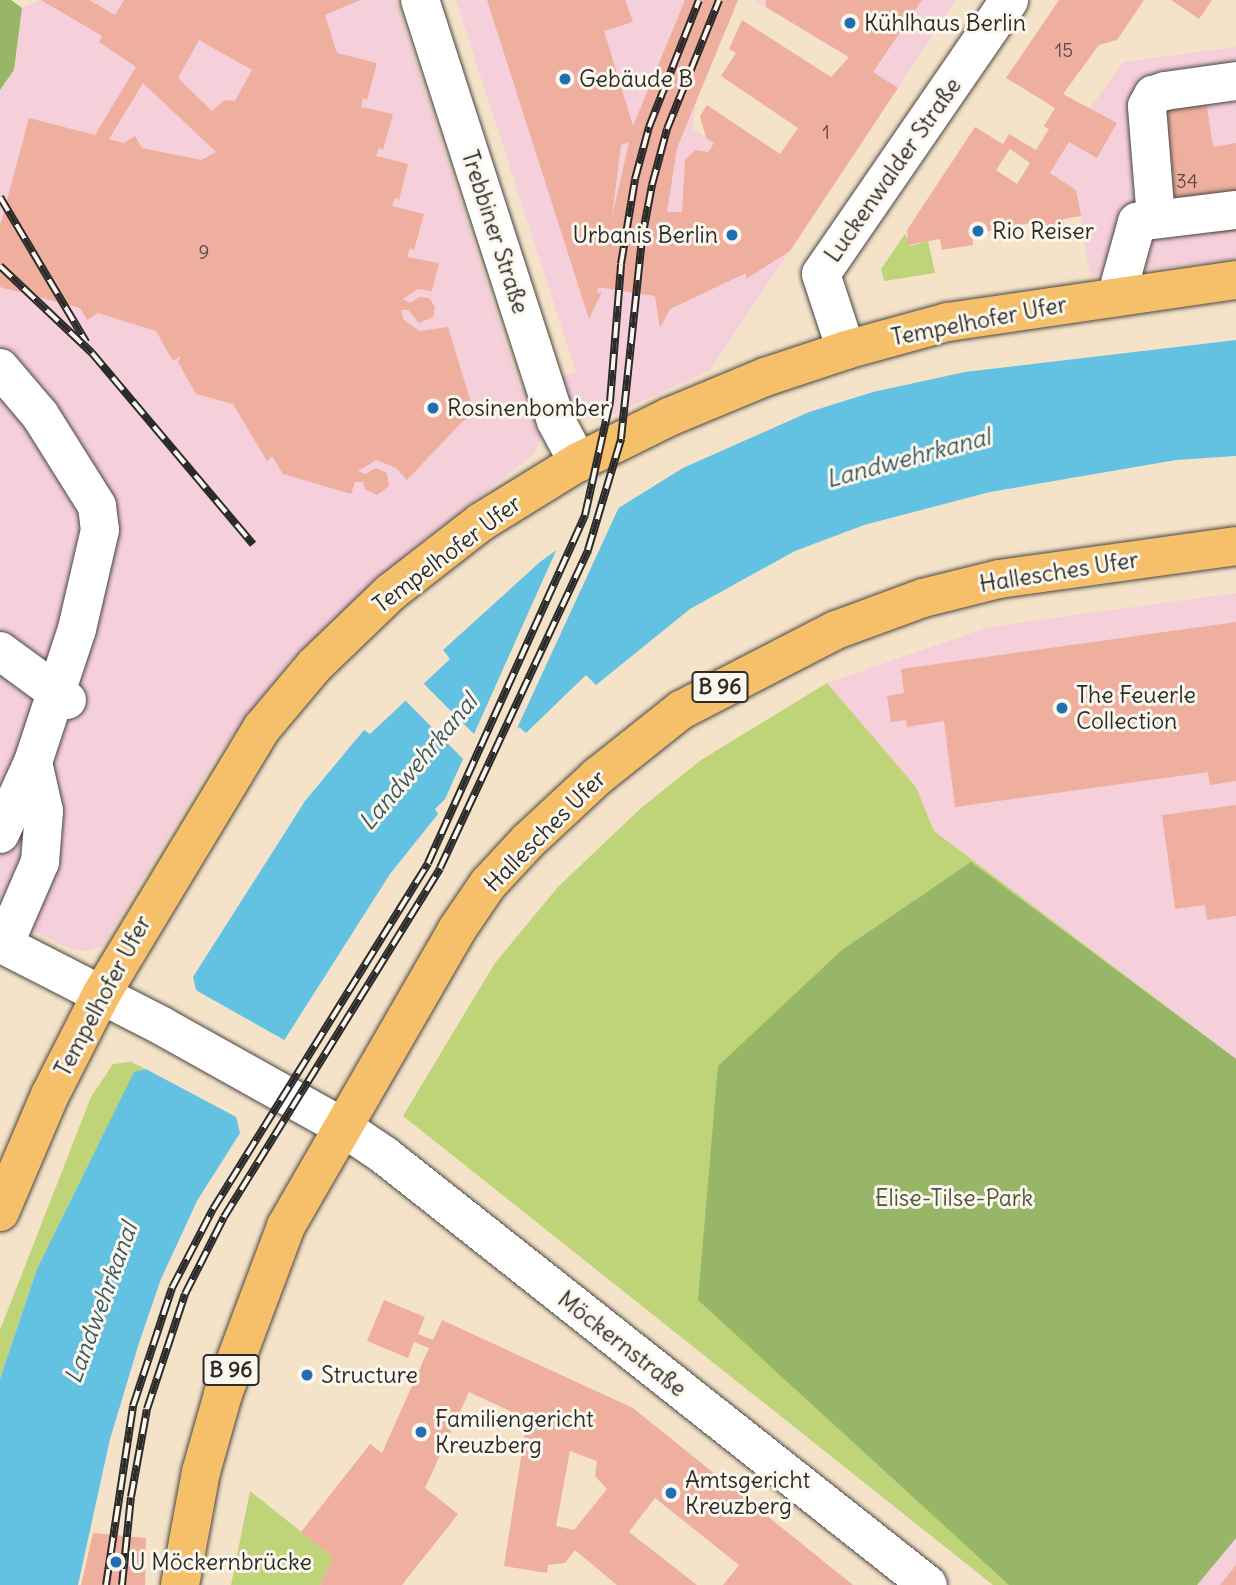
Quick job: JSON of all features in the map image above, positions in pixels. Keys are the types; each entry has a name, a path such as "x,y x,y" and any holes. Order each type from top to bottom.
{"main road":[{"name":"Tempelhofer Ufer","path":"0,1212 46,1105 102,993 262,728 314,666 402,583 481,522 578,462 765,377 846,350 948,322 1117,294 1236,280"},
{"name":"Hallesches Ufer","path":"180,1585 201,1472 238,1349 326,1118 411,1002 488,884 598,776 681,710 835,630 923,598 999,579 1236,546"}],"street":[{"name":"Trebbiner Straße","path":"420,0 556,421 578,462"},
{"name":"Luckenwalder Straße","path":"846,350 821,274 1009,0"},
{"path":"1156,219 1147,106 1153,96 1165,91 1236,80"},
{"path":"1117,294 1137,222 1236,210"},
{"path":"0,368 40,415 97,506 100,530 93,572 61,696 0,834"},
{"path":"0,651 61,696"},
{"path":"33,762 44,811 40,862 2,944 102,993"},
{"name":"Möckernstraße","path":"102,993 326,1118 405,1170 928,1585"}],"shaded area":[{"path":"40,0 396,0 520,388 525,387 543,432 534,454 417,545 289,661 216,757 102,946 88,951 71,949 0,915 0,91 15,70 22,8"},
{"path":"456,0 738,0 696,98 693,129 817,210 710,370 601,420 582,418 570,410 560,377 576,372"},
{"name":"Kühlhaus Berlin","path":"754,0 956,0 898,88"},
{"path":"1236,47 1236,259 1090,276 1076,190 1050,173 1091,107 1123,62"},
{"path":"1236,593 1236,1059 934,831 916,787 827,683 989,627"},
{"path":"1236,1538 1236,1585 1197,1585"}],"green space":[{"path":"0,0 11,0 22,8 14,70 0,90"},
{"path":"905,234 911,246 928,241 935,273 884,281 881,269"},
{"name":"Elise-Tilse-Park","path":"827,683 916,787 934,831 1236,1059 1236,1538 1197,1585 993,1585 403,1116 495,963 558,887 641,808 701,760"},
{"name":"Elise-Tilse-Park","path":"971,862 1236,1059 1236,1538 1197,1585 1009,1585 698,1300 718,1066 842,950"},
{"path":"131,1062 146,1069 134,1073 37,1269 0,1379 0,1330 91,1097 113,1064"},
{"path":"250,1491 333,1557 320,1585 231,1585"}],"water":[{"name":"Landwehrkanal","path":"1236,340 1236,456 1176,460 990,492 864,525 795,551 690,609 596,685 586,675 526,733 519,727 435,809 438,814 390,874 236,1116 240,1133 197,1201 161,1279 110,1439 78,1585 0,1585 0,1379 37,1269 134,1072 146,1069 202,994 196,990 193,977 305,801 364,730 370,734 450,659 443,650 540,562 588,527 683,468 809,412 873,392 965,372"}],"pier":[{"path":"620,505 513,737 441,808 463,759 403,698 421,681 474,734 559,544"},
{"path":"192,988 286,1041 240,1119 142,1067 197,995"}],"building":[{"path":"41,0 89,0 115,15 124,0 360,0 325,15 337,53 377,63 367,100 363,98 361,107 393,114 383,150 379,148 376,156 408,164 399,200 395,198 392,206 424,214 414,250 410,248 407,257 439,263 432,291 418,289 403,299 410,303 419,297 429,298 435,307 433,317 419,323 408,310 401,310 403,319 419,331 448,327 475,416 463,421 407,480 396,468 376,460 358,471 365,474 376,468 387,473 389,486 377,495 365,489 363,482 355,482 351,494 283,474 272,456 267,461 233,404 196,394 178,362 181,356 173,361 156,331 98,313 87,320 80,308 0,287 0,226 29,118 95,135 136,67 99,42 102,36","holes":["199,40 252,70 235,101 225,100 212,111 178,78","143,83 216,152 201,160 142,148 135,136 124,143 109,139"]},
{"path":"487,0 625,0 633,22 604,31 633,126 685,0 738,0 677,148 667,212 682,212 685,160 695,150 708,152 714,143 706,138 700,116 707,105 780,154 798,128 721,76 736,53 729,49 742,20 831,77 849,57 766,7 766,0 922,0 873,72 898,88 790,251 746,279 746,273 670,309 660,328 655,296 604,288 598,288 597,293 602,292 589,319","holes":["629,142 612,217 621,145"]},
{"path":"1059,0 1144,0 1117,40 1099,45 1063,94 1117,123 1097,158 1069,142 1050,173 1076,190 1081,216 1063,219 1065,229 1033,234 1031,223 972,234 973,245 942,250 940,239 908,245 907,230 975,127 1003,144 1009,134 1036,150 1049,129 1044,126 1055,108 1006,78","holes":["1010,149 1030,163 1017,184 996,170"]},
{"path":"1171,0 1212,0 1199,19"},
{"path":"1205,94 1213,147 1236,143 1236,231 1213,234 1208,200 1169,205 1161,100"},
{"name":"The Feuerle Collection","path":"1236,622 1236,781 1210,785 1208,772 955,807 944,721 907,727 906,720 891,722 887,696 904,693 901,669"},
{"path":"1236,805 1236,916 1207,920 1205,905 1175,909 1162,815"},
{"path":"384,1300 425,1317 418,1334 433,1340 442,1320 633,1408 853,1585 723,1585 739,1565 655,1498 629,1532 697,1585 617,1585 575,1550 565,1563 548,1565 547,1573 504,1566 527,1419 469,1392 425,1488 458,1514 402,1585 320,1585 333,1557 301,1532 370,1444 382,1453 429,1348 414,1342 408,1358 367,1341","holes":["570,1451 597,1461 595,1476 607,1489 574,1530 556,1526"]},
{"name":"U Möckernbrücke","path":"93,1533 146,1538 145,1585 81,1585"},
{"path":"1236,1565 1236,1585 1220,1585"}],"railway":[{"path":"106,1585 133,1406 172,1288 213,1209 428,863 585,515 610,402 621,264 635,179 649,127 699,0"},
{"path":"122,1585 131,1497 147,1409 185,1294 224,1217 440,868 588,550 621,439 642,238 652,185 667,129 719,0"},
{"path":"0,197 86,342"},
{"path":"0,266 92,353 253,544"}],"place":[{"name":"Kühlhaus Berlin","path":"850,23"},
{"name":"Gebäude B","path":"565,79"},
{"name":"Rio Reiser","path":"978,231"},
{"name":"Urbanis Berlin","path":"732,235"},
{"name":"Rosinenbomber","path":"433,408"},
{"name":"The Feuerle Collection","path":"1062,708"},
{"name":"Structure","path":"307,1375"},
{"name":"Familiengericht Kreuzberg","path":"421,1432"},
{"name":"Amtsgericht Kreuzberg","path":"671,1493"},
{"name":"U Möckernbrücke","path":"116,1562"}]}
